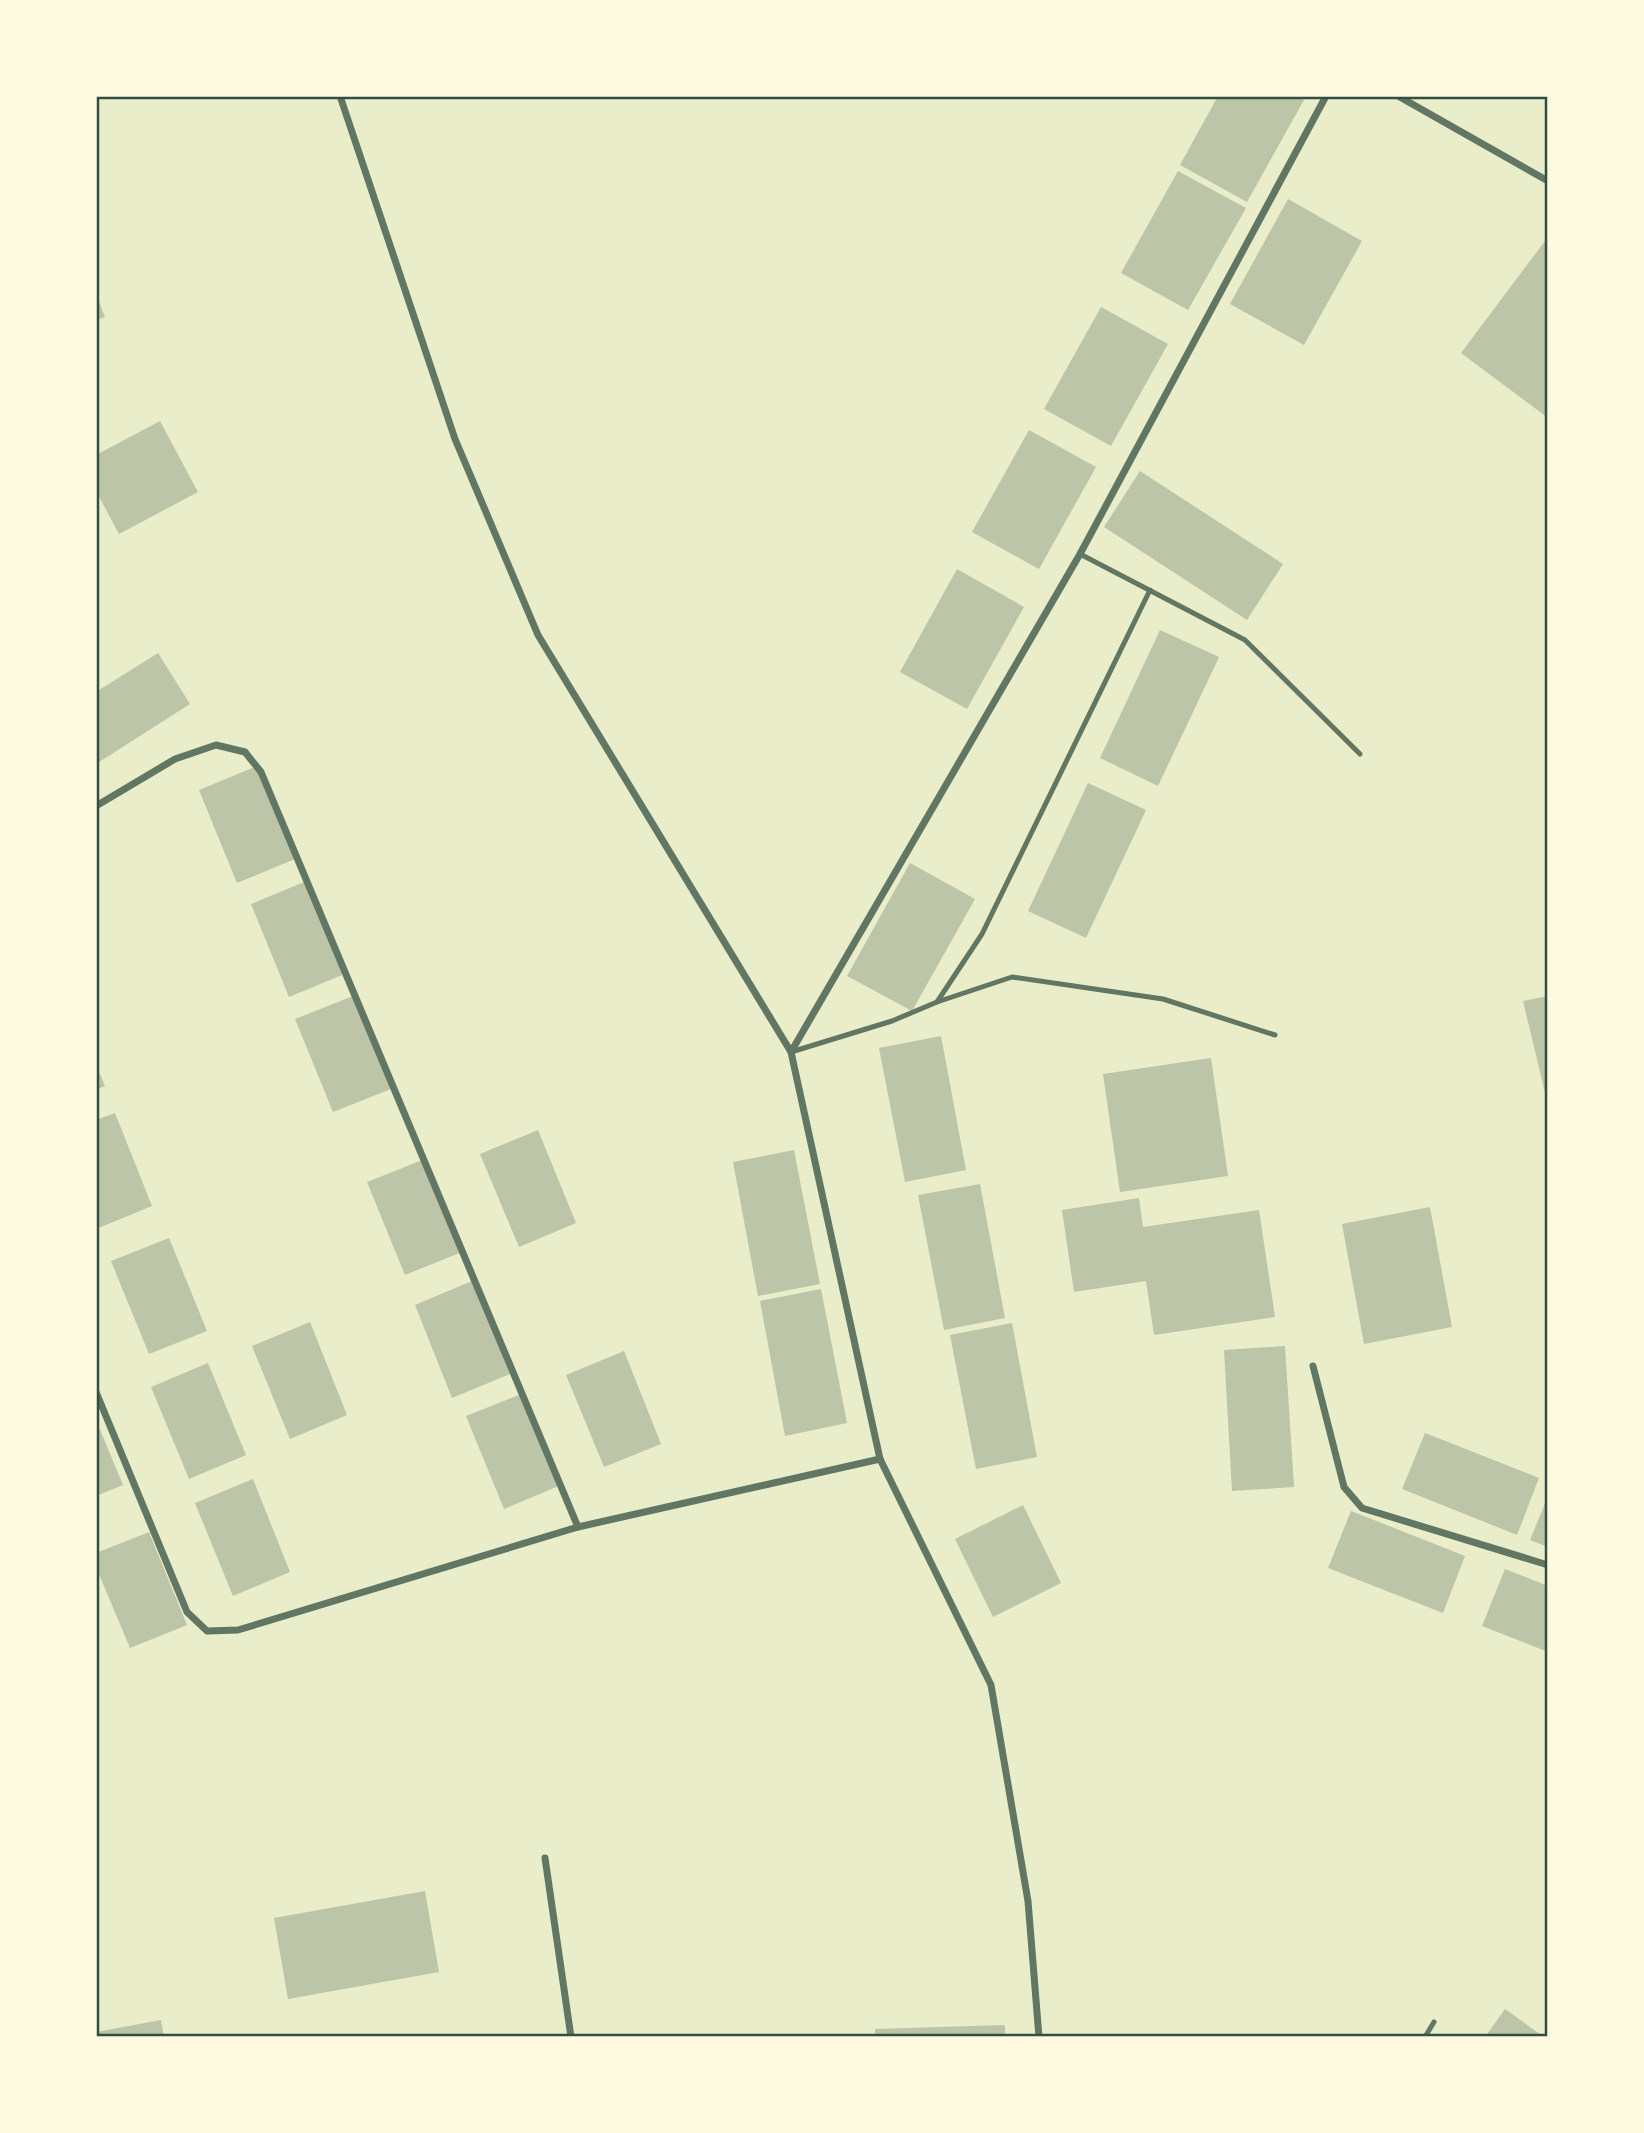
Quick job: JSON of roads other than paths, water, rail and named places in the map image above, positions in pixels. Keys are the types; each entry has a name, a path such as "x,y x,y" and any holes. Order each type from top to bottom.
{"street":[{"path":"340,96 455,439 538,635 790,1052 880,1459 991,1685 1028,1901 1039,2037"},
{"path":"790,1052 1080,554 1326,96"},
{"path":"1398,96 1548,181"},
{"path":"96,806 175,759 216,745 245,752 261,772 578,1527"},
{"path":"1313,1366 1344,1488 1362,1508 1548,1565"},
{"path":"96,1392 187,1612 207,1631 238,1630 578,1527 880,1459"},
{"path":"545,1858 571,2037"}],"lane":[{"path":"1080,554 1245,639 1360,754"},
{"path":"937,1002 982,934 1150,590"},
{"path":"790,1052 892,1021 937,1002 1012,977 1163,999 1275,1035"},
{"path":"1425,2037 1434,2022"}]}
